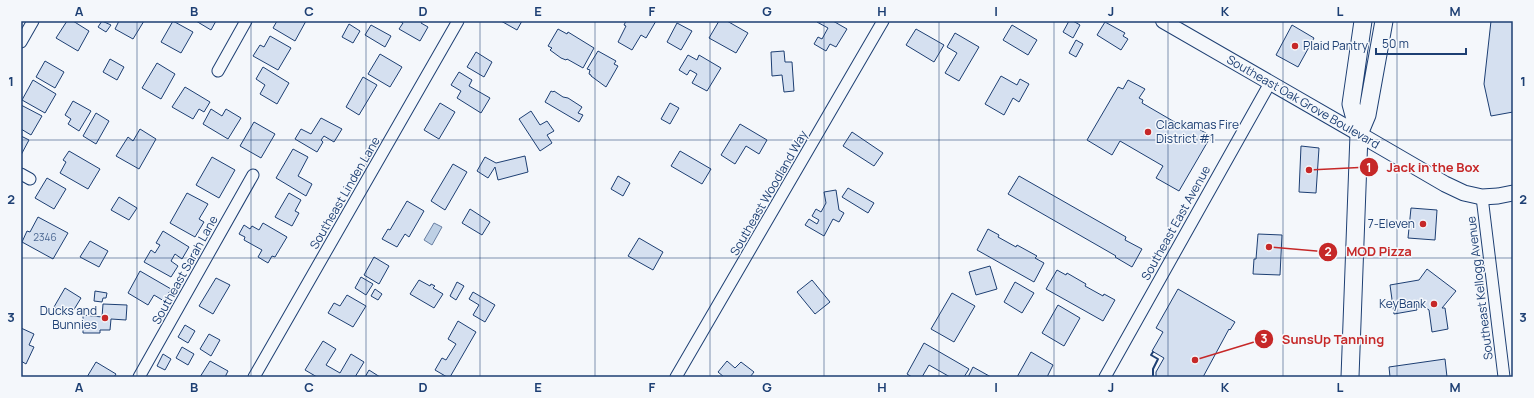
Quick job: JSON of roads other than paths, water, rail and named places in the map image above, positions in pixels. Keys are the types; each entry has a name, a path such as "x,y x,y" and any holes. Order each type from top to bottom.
{"main road":[{"path":"1350,377 1359,134 1351,104 1363,21"},
{"path":"1359,134 1367,115 1384,21"},
{"name":"Southeast Oak Grove Boulevard","path":"1359,134 1445,184 1464,192 1482,197 1498,196 1513,192"}],"street":[{"path":"21,42 33,21"},
{"path":"218,71 246,21"},
{"name":"Southeast Linden Lane","path":"254,377 458,21"},
{"name":"Southeast Woodland Way","path":"676,377 883,21"},
{"name":"Southeast Oak Grove Boulevard","path":"1163,21 1359,134"},
{"name":"Southeast East Avenue","path":"1105,377 1270,83"},
{"name":"Southeast Sarah Lane","path":"139,377 253,175"},
{"name":"Southeast Kellogg Avenue","path":"1482,197 1504,377"}],"water":[{"path":"434,223 442,227 432,245 424,240"}],"place":[{"name":"Plaid Pantry","path":"1295,46"},
{"name":"Clackamas Fire District #1","path":"1148,132"},
{"name":"Jack in the Box","path":"1309,170"},
{"name":"7-Eleven","path":"1423,224"},
{"name":"MOD Pizza","path":"1269,247"},
{"name":"KeyBank","path":"1434,304"},
{"name":"Ducks and Bunnies","path":"105,318"},
{"name":"SunsUp Tanning","path":"1195,360"}]}
